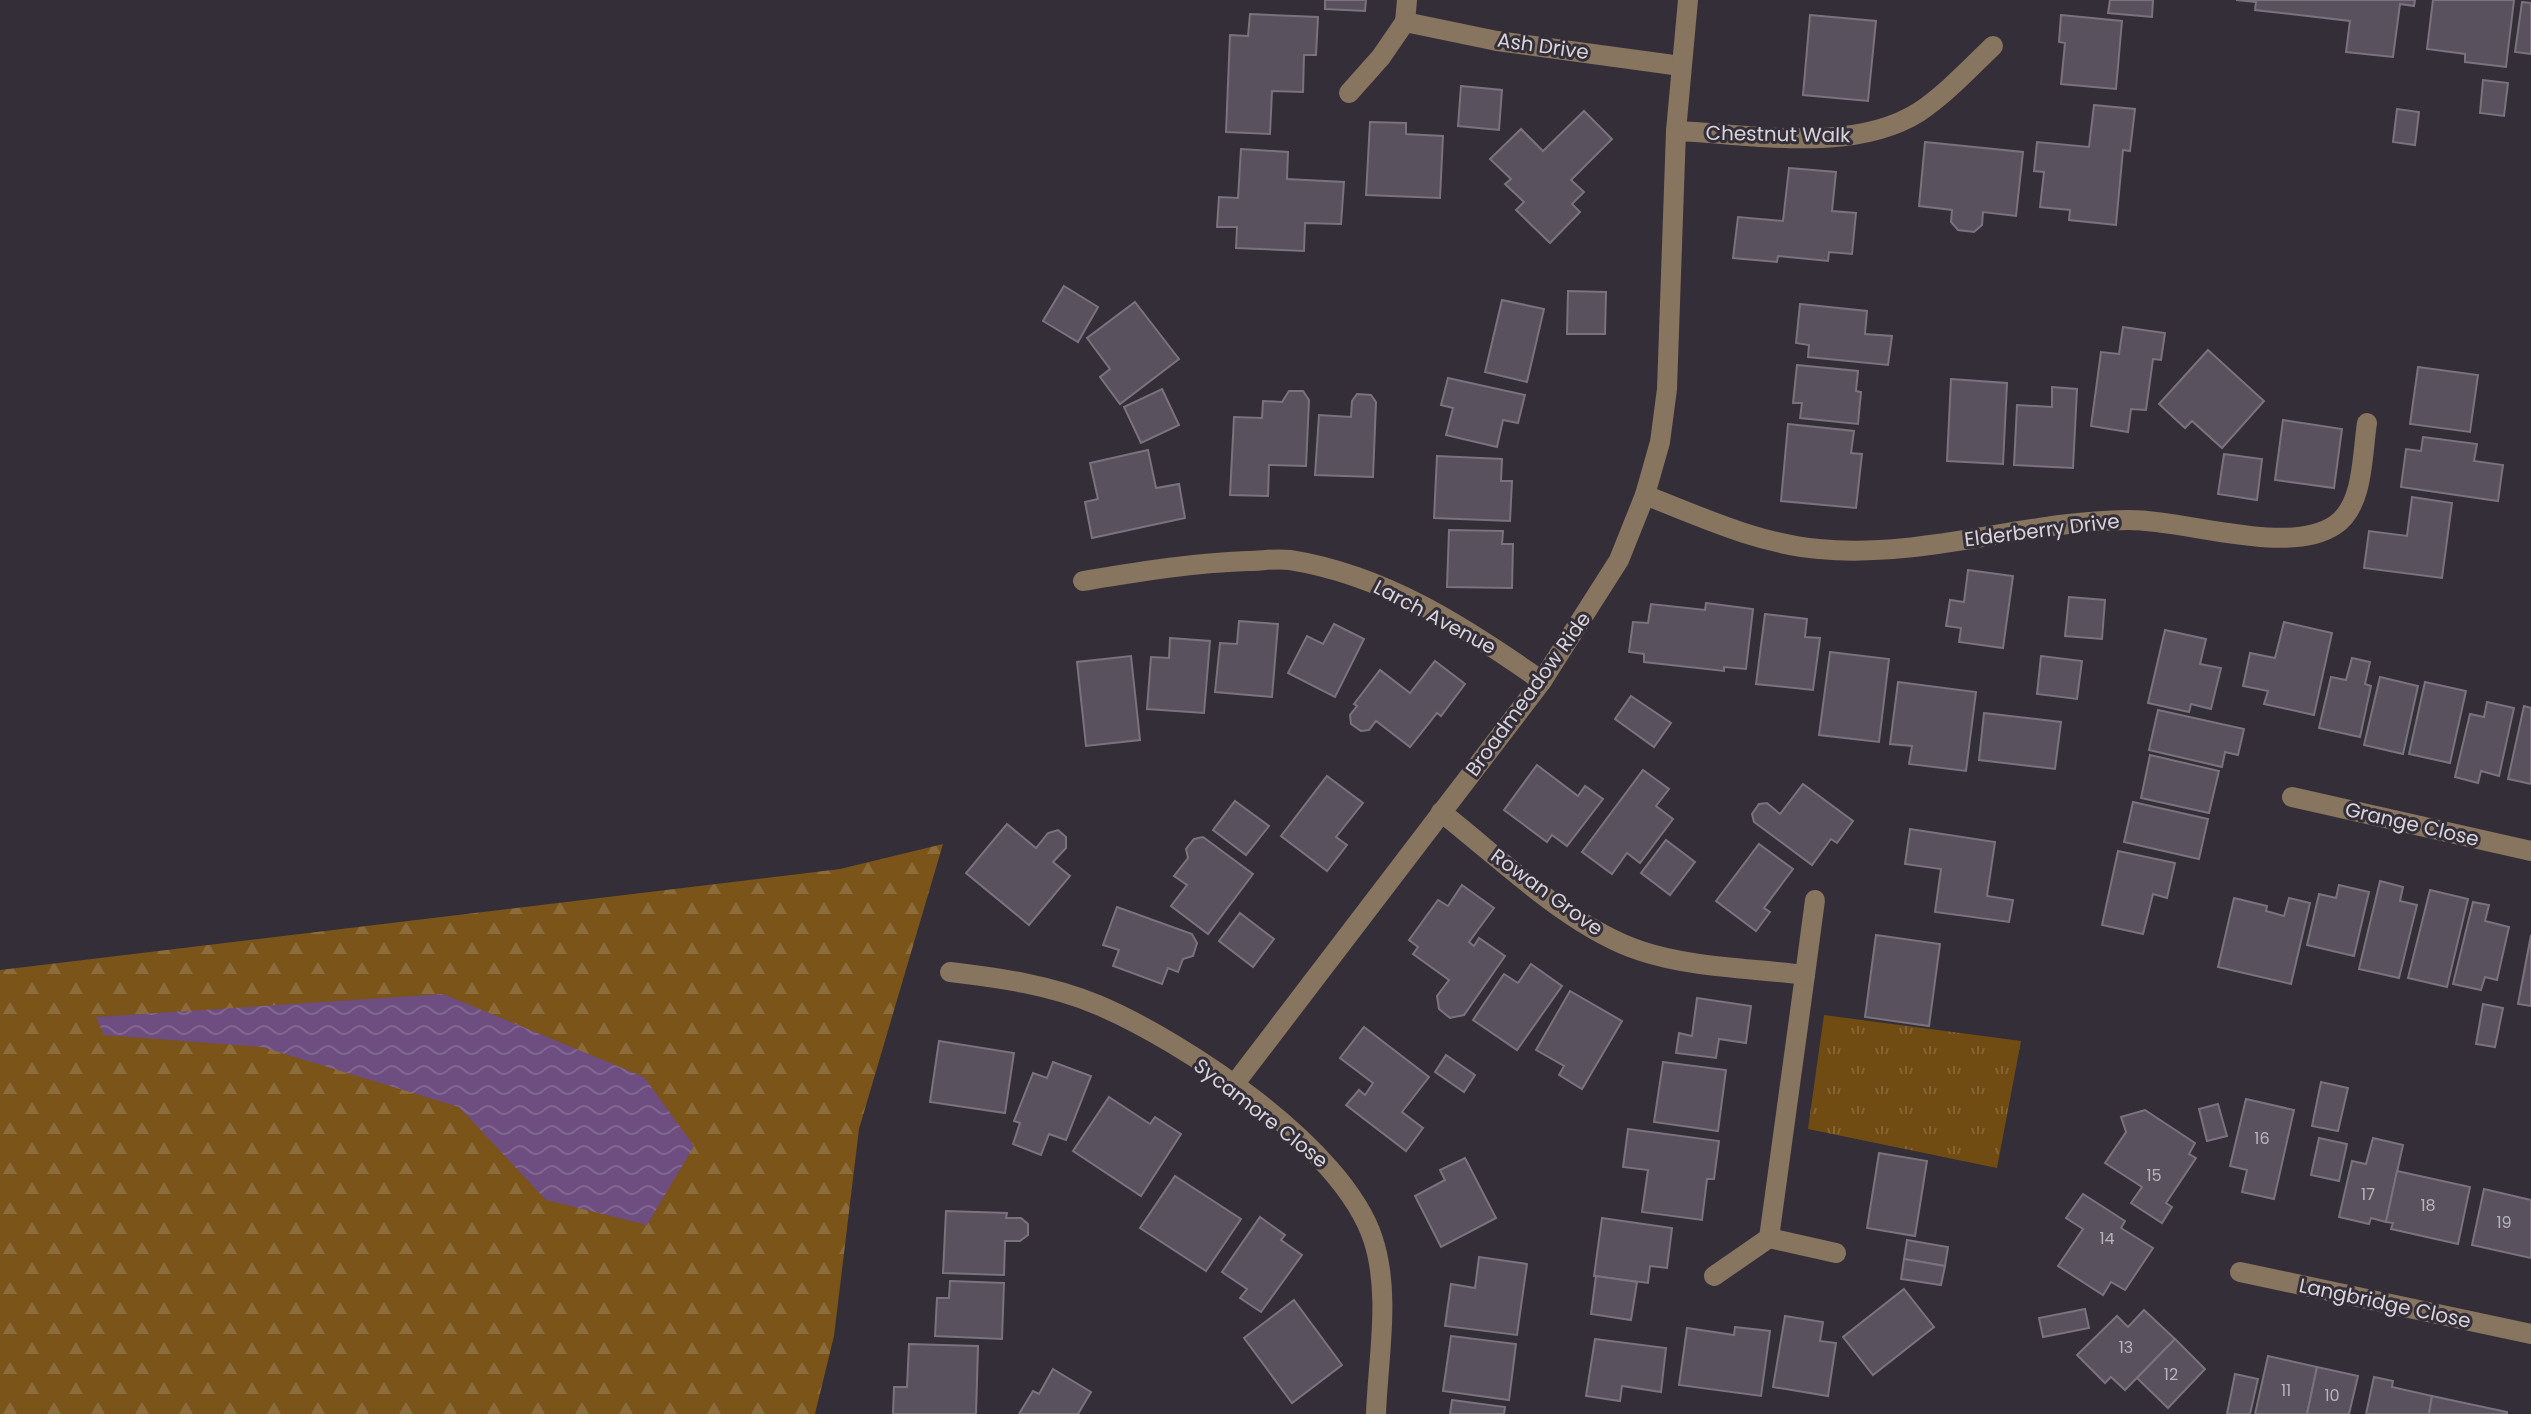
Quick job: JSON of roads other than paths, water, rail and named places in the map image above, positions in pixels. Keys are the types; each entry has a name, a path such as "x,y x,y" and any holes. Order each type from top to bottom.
{"street":[{"path":"1349,93 1381,57 1405,22 1407,0"},
{"name":"Broadmeadow Ride","path":"1233,1086 1542,681 1619,560 1645,495 1660,442 1667,389 1676,131 1688,0"},
{"name":"Ash Drive","path":"1405,22 1497,41 1681,66"},
{"name":"Chestnut Walk","path":"1676,131 1831,138 1861,136 1918,113 1993,46"},
{"name":"Elderberry Drive","path":"1645,495 1737,531 1817,549 1874,551 2064,524 2127,520 2178,523 2289,540 2320,532 2346,515 2357,492 2367,423"},
{"name":"Larch Avenue","path":"1083,581 1193,563 1288,560 1356,577 1394,591 1473,633 1542,681"},
{"name":"Grange Close","path":"2292,797 2531,851"},
{"name":"Rowan Grove","path":"1441,812 1572,915 1619,941 1642,951 1686,961 1805,975"},
{"path":"1769,1238 1815,900"},
{"name":"Sycamore Close","path":"950,972 1031,985 1096,1004 1169,1042 1233,1086 1333,1169 1364,1216 1374,1242 1383,1296 1376,1414"},
{"path":"1714,1276 1769,1238 1836,1253"},
{"name":"Langbridge Close","path":"2240,1272 2531,1334"}],"water":[{"path":"443,994 644,1077 694,1146 647,1225 546,1200 459,1107 262,1047 104,1035 96,1017"}]}
